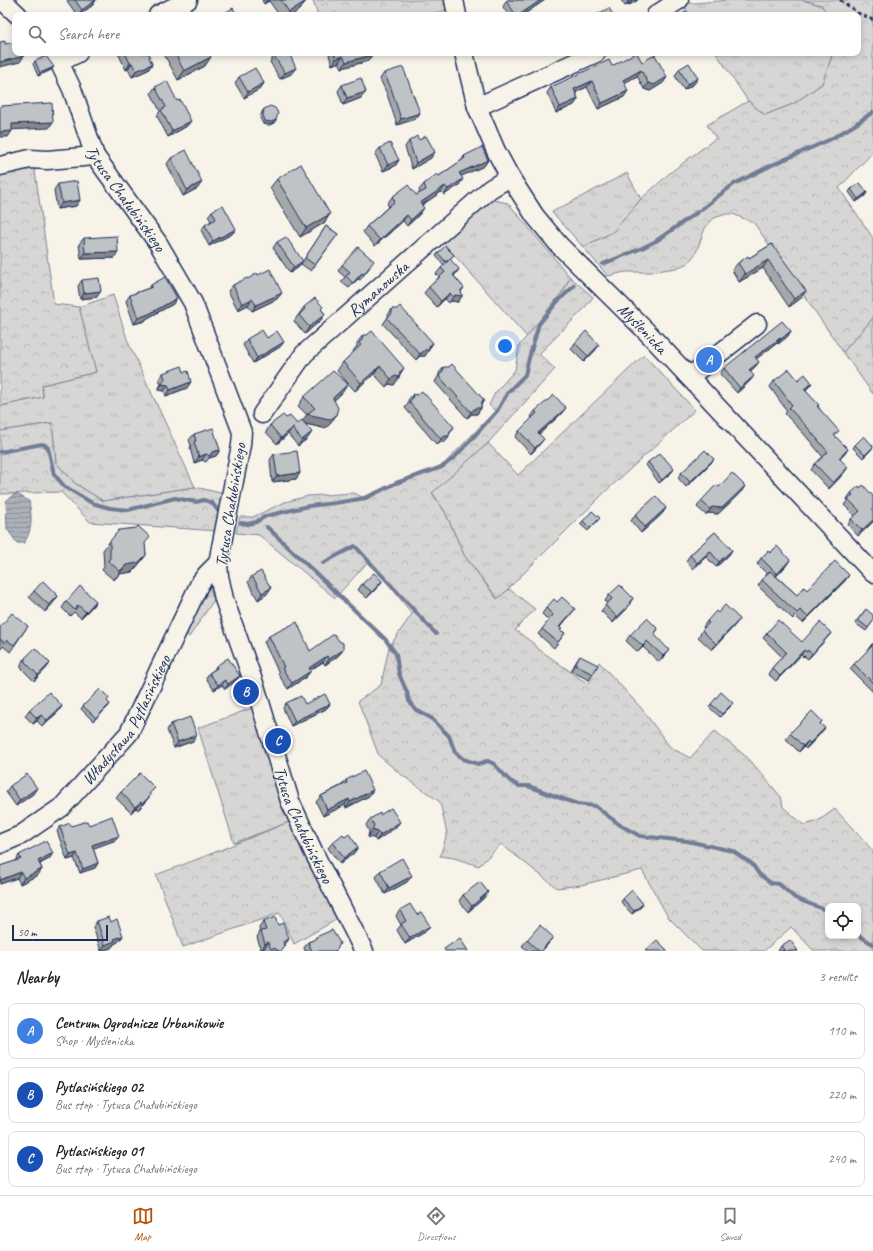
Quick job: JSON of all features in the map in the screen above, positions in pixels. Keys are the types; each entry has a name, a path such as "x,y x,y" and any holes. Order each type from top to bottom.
{"street":[{"path":"2,0 15,12"},
{"path":"164,12 188,0"},
{"path":"454,0 456,12"},
{"path":"661,12 679,0"},
{"name":"Myślenicka","path":"465,56 477,108 496,151 510,177 535,216 558,245 647,332 873,573"},
{"path":"477,108 590,56"},
{"name":"Tytusa Chałubińskiego","path":"56,57 72,89 96,156 158,243 193,303 242,432 242,445 218,563 219,576 224,598 256,689 290,801 314,853 364,951"},
{"path":"0,166 30,159 47,160 96,156"},
{"name":"Rymanowska","path":"262,414 304,354 490,189 510,177"},
{"path":"687,375 697,371 757,324"},
{"name":"Władysława Pytlasińskiego","path":"0,844 21,835 62,807 129,732 200,583 218,563"}],"path":[{"path":"840,0 857,12"},
{"path":"861,14 873,20"}],"green space":[{"path":"313,0 444,0 446,10 439,12 317,12"},
{"path":"730,0 802,0 821,5 827,12 688,12 683,4"},
{"path":"802,0 873,0 873,152 839,188 873,238 873,318 843,352 754,223 733,214 726,214 714,218 705,228 696,253 688,263 676,268 651,272 625,272 608,276 583,247 613,232 641,199 671,172 716,138 707,125 748,101 765,115 793,104 822,84 832,56 861,56 861,12 827,12 821,5"},
{"path":"718,56 832,56 822,84 793,104 765,115 748,101"},
{"path":"34,164 54,304 79,307 96,372 42,385 43,397 0,406 0,173"},
{"path":"627,173 641,199 613,232 583,247 552,212"},
{"path":"493,200 508,203 570,277 564,290 527,337 441,240"},
{"path":"570,277 593,297 583,310 539,354 555,369 488,443 432,493 445,512 464,555 497,599 509,589 535,609 515,630 533,643 537,648 588,684 599,662 642,709 670,747 690,758 715,731 749,759 781,797 783,807 804,825 818,821 835,809 873,851 873,951 814,951 791,927 764,951 702,951 668,917 642,870 581,885 557,888 501,844 479,866 454,858 440,856 447,834 440,802 402,775 379,756 358,701 381,685 389,647 412,614 387,582 367,563 335,598 259,535 236,533 240,517 253,517 285,502 308,496 354,493 362,497 444,464 495,411 489,405 495,393 515,370 519,346 564,290"},
{"path":"113,295 128,342 195,487 103,501 76,484 56,463 52,423 0,431 0,406 43,397 42,385 96,372 79,307"},
{"path":"873,318 873,394 843,352"},
{"path":"644,355 695,410 606,491 498,599 464,555 445,512 432,492 488,443 518,475"},
{"path":"52,423 56,463 76,484 103,501 195,487 225,494 218,531 90,522 61,492 0,494 0,431"},
{"path":"208,584 214,600 189,637 185,631"},
{"path":"252,708 289,822 234,843 198,728"},
{"path":"289,822 339,918 294,944 280,913 183,947 156,875"}],"shaded area":[{"path":"17,494 29,501 30,507 30,528 24,543 17,543 7,529 6,501 13,495"}],"building":[{"path":"75,0 96,0 82,10"},
{"path":"281,0 305,0 306,1 289,12"},
{"path":"541,0 523,12 514,12 506,1"},
{"path":"233,8 235,12 226,12"},
{"path":"609,8 611,12 602,12"},
{"path":"5,41 5,44 12,43 12,56 24,56 0,62 0,42"},
{"path":"46,56 54,67 40,73 35,61"},
{"path":"126,56 150,56 152,64 136,71 132,63 130,63"},
{"path":"176,56 210,56 211,57 184,71"},
{"path":"274,56 290,56 296,68 285,73"},
{"path":"335,56 343,56 336,59"},
{"path":"343,56 368,56 346,62"},
{"path":"630,56 639,56 642,62 656,56 667,77 654,85 648,83 641,70 623,80 628,91 602,103 592,81 574,89 578,99 560,107 551,87 609,60 612,66"},
{"path":"689,63 698,78 688,84 679,69"},
{"path":"403,67 420,113 401,119 391,88 384,73"},
{"path":"255,68 264,83 248,92 239,77"},
{"path":"361,78 366,92 347,98 342,85"},
{"path":"167,81 177,101 180,100 191,121 172,131 161,110 166,107 155,87"},
{"path":"52,103 53,122 12,124 12,131 0,132 0,106"},
{"path":"270,106 275,108 278,113 276,120 271,122 265,121 263,115 264,109"},
{"path":"417,136 419,140 426,136 435,152 416,163 409,141"},
{"path":"390,143 399,160 388,165 380,148"},
{"path":"482,147 488,160 459,173 463,179 448,189 445,186 420,203 424,208 411,220 407,215 380,240 367,226 395,201 392,197 408,185 416,195 426,190 424,184 437,174 439,176 465,158 464,156"},
{"path":"186,150 202,182 187,190 171,158"},
{"path":"301,164 330,214 306,228 277,179"},
{"path":"77,181 80,200 62,203 58,184"},
{"path":"860,183 867,192 858,199 851,189"},
{"path":"223,205 236,229 213,241 205,225 216,219 212,211"},
{"path":"326,226 338,234 315,265 305,258"},
{"path":"117,236 118,252 85,253 84,238"},
{"path":"286,237 303,261 294,267 277,242"},
{"path":"772,244 806,291 794,299 768,260 745,274 738,263 748,256 749,258"},
{"path":"445,246 454,255 446,262 438,253"},
{"path":"358,247 374,261 364,274 362,273 353,283 346,276 350,272 342,265"},
{"path":"450,259 459,269 453,275 464,288 461,290 462,296 455,295 453,297 450,293 441,301 429,287 445,272 441,268"},
{"path":"270,269 282,293 256,305 252,299 242,304 233,285 247,278 248,279 257,273 258,275"},
{"path":"165,277 177,298 149,314 138,318 130,295 152,287 151,285"},
{"path":"99,278 101,291 84,293 82,280"},
{"path":"315,298 323,307 321,309 325,314 309,327 299,315 305,309 304,307"},
{"path":"400,306 433,343 429,346 429,350 425,350 420,354 387,318 392,314 392,309 397,309"},
{"path":"782,321 791,331 755,357 759,362 749,370 754,376 740,388 724,368"},
{"path":"262,330 267,338 277,331 284,342 257,358 247,339"},
{"path":"372,331 404,368 400,372 399,377 395,376 391,379 380,366 361,383 343,362 361,345 359,343 362,340 363,335 367,335"},
{"path":"586,331 599,345 588,356 575,343"},
{"path":"452,364 484,400 481,403 481,408 476,408 471,412 439,376 444,367 449,367"},
{"path":"182,366 184,372 188,371 191,382 170,390 168,385 162,384 165,378 163,373"},
{"path":"789,369 798,380 805,374 812,383 804,389 819,405 817,406 839,431 834,435 848,449 839,458 848,467 833,483 815,464 828,452 789,408 792,405 774,381"},
{"path":"333,371 348,384 333,398 338,408 336,415 329,419 307,414 315,408 304,397"},
{"path":"422,391 454,427 450,431 449,436 445,436 441,439 409,402 412,399 413,394 417,395"},
{"path":"554,395 566,408 538,433 544,439 535,448 519,431 537,413 535,411"},
{"path":"283,415 286,418 290,416 297,424 302,420 312,432 302,440 292,428 281,438 270,425"},
{"path":"213,428 220,450 212,452 210,456 206,454 199,457 194,442 196,441 194,434"},
{"path":"864,436 873,446 865,455 855,445"},
{"path":"705,450 714,459 690,482 681,473"},
{"path":"297,451 300,473 277,476 274,454"},
{"path":"660,453 674,469 662,480 648,462"},
{"path":"732,473 745,486 722,508 712,507 710,509 701,501 716,485 719,487"},
{"path":"863,485 873,496 873,520 862,530 851,519 860,511 848,499 853,495 851,493 859,486 860,488"},
{"path":"656,496 666,508 645,527 635,515"},
{"path":"592,511 600,518 590,528 583,521"},
{"path":"138,526 150,537 145,543 146,555 138,563 126,565 120,571 108,561 110,558 110,541 119,530 136,528"},
{"path":"715,532 732,550 719,562 710,551 697,563 690,555"},
{"path":"777,546 790,560 777,574 761,558 768,551 770,553"},
{"path":"835,561 849,575 808,617 800,610 797,613 762,580 770,571 797,595 804,587 807,590"},
{"path":"261,571 271,588 262,593 252,576"},
{"path":"374,573 382,581 372,592 362,584"},
{"path":"43,581 58,596 49,605 34,591"},
{"path":"620,585 633,598 629,603 630,604 617,617 605,605 612,599 609,595"},
{"path":"80,586 96,601 86,612 78,605 75,610 66,602"},
{"path":"562,597 575,609 559,627 562,628 560,630 565,633 558,642 542,629 553,615 546,608 554,599 557,602"},
{"path":"725,605 740,619 716,644 702,630 709,623 707,621 716,611 718,613"},
{"path":"866,609 873,615 873,621 868,628 858,620"},
{"path":"12,613 28,626 14,645 7,640 5,643 0,639 0,627"},
{"path":"647,618 658,629 654,634 669,650 663,656 647,641 643,646 630,635"},
{"path":"778,620 802,642 820,622 831,633 812,654 808,650 807,652 804,650 780,676 772,668 786,652 767,633"},
{"path":"297,622 310,651 334,634 339,641 343,643 343,650 329,659 327,656 309,668 311,671 292,683 282,668 284,667 269,636"},
{"path":"873,643 873,683 854,664 872,646 871,645"},
{"path":"35,648 50,663 38,675 25,662 25,658"},
{"path":"580,656 598,665 593,674 575,665"},
{"path":"228,658 240,676 228,684 225,680 218,685 209,673"},
{"path":"100,689 109,698 107,701 110,704 96,718 83,706"},
{"path":"49,692 62,706 47,720 41,715 37,718 29,710"},
{"path":"721,692 733,703 722,714 711,704"},
{"path":"325,694 330,704 295,721 286,703 301,696 305,704"},
{"path":"812,711 822,721 820,724 825,728 810,743 808,741 803,746 790,733"},
{"path":"190,717 197,735 178,742 171,724"},
{"path":"364,771 373,790 350,802 349,799 327,810 321,796 347,783 346,780"},
{"path":"140,773 155,788 149,794 151,795 142,804 141,802 135,807 121,792"},
{"path":"27,774 37,788 20,800 10,786"},
{"path":"391,808 400,822 380,835 378,832 372,830 374,825 370,819"},
{"path":"112,816 119,836 92,845 98,863 83,869 77,853 70,855 60,827 70,823 71,826 87,821 89,825"},
{"path":"343,834 345,837 349,834 358,847 344,858 333,842"},
{"path":"46,841 53,853 38,861 42,869 24,878 21,872 0,880 0,866 21,859 19,855"},
{"path":"402,858 412,876 389,888 380,871"},
{"path":"480,882 488,892 472,906 463,895"},
{"path":"632,890 643,904 634,911 623,899"},
{"path":"410,904 417,915 421,912 430,926 410,938 401,924 406,921 400,910"},
{"path":"109,917 111,922 117,919 123,936 114,939 115,941 105,945 97,921"},
{"path":"275,917 278,925 283,923 289,939 283,942 284,945 282,951 274,948 271,949 268,942 265,944 261,931 266,930 263,922"},
{"path":"540,925 553,937 541,951 539,951 527,940"},
{"path":"332,930 340,943 337,950 312,951 308,942"},
{"path":"460,938 468,951 445,951 444,949"},
{"path":"657,940 668,951 645,951"},
{"path":"790,940 798,951 782,951 784,950 781,946"}],"waterway":[{"path":"603,264 656,241 734,184 772,165 829,140 873,112"},
{"path":"241,523 248,524 256,522 266,516 309,506 366,498 396,483 442,467 454,458 470,441 497,411 508,392 525,375 539,324 558,301 574,286"},
{"path":"0,452 42,444 45,445 48,448 54,474 64,486 92,503 110,508 128,510 175,498 196,502 204,500 212,503 220,513"},
{"path":"267,527 385,639 396,654 399,674 407,692 409,701 416,710 431,718 449,736 455,752 463,759 478,764 488,761 494,764 510,781 519,786 528,786 577,804 595,806 620,825 640,836 687,841 733,851 752,864 759,874 771,883 779,884 795,898 825,910"},
{"path":"323,563 355,546 436,634"},
{"path":"861,937 873,944"}],"place":[{"name":"Centrum Ogrodnicze Urbanikowie","path":"709,360"},
{"name":"Pytlasińskiego 02","path":"246,692"},
{"name":"Pytlasińskiego 01","path":"278,741"}]}
